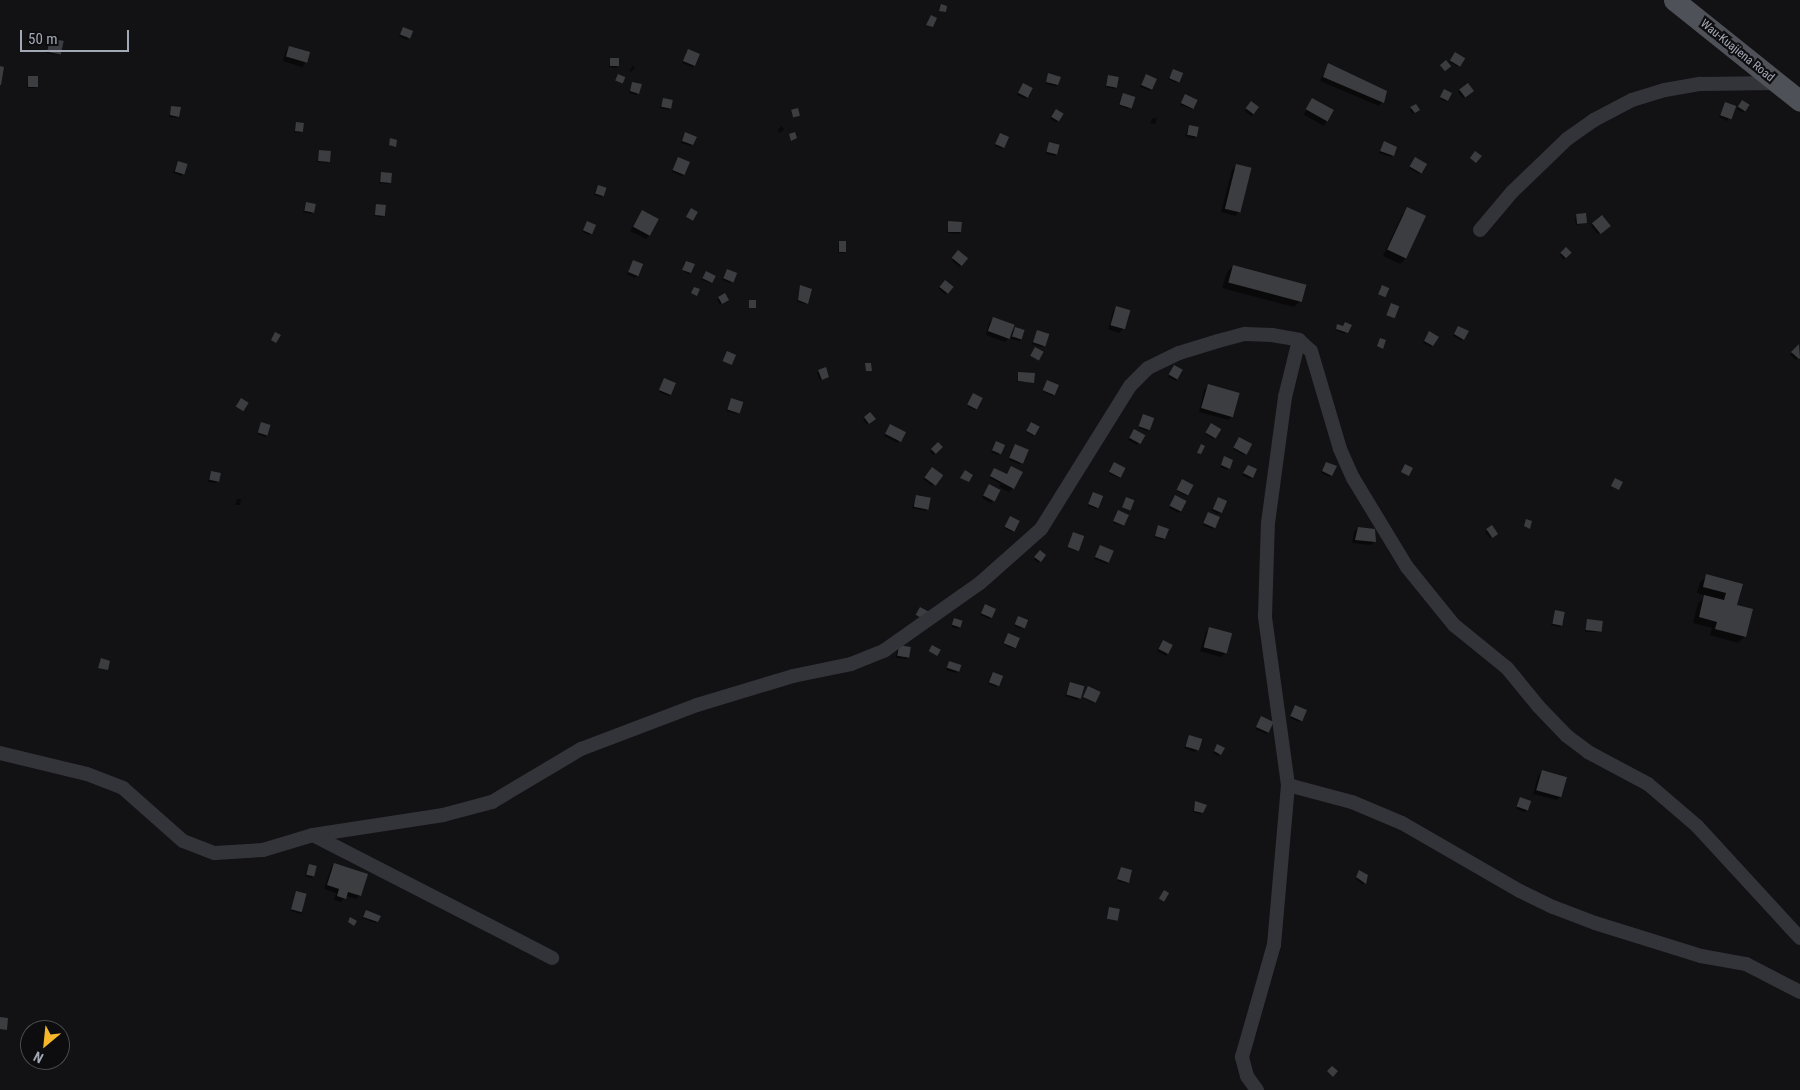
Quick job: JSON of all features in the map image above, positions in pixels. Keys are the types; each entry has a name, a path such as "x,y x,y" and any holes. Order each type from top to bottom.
{"main road":[{"name":"Wau-Kuajiena Road","path":"1674,0 1800,102"}],"street":[{"path":"1480,230 1512,192 1567,139 1594,120 1632,100 1665,90 1700,84 1777,83"},
{"path":"0,753 87,774 123,788 183,840 215,853 263,850 313,835 444,815 492,802 581,749 697,705 793,676 851,664 885,650 980,584 1041,529 1130,386 1148,368 1179,353 1245,334 1299,340 1311,350 1340,449 1353,478 1408,568 1454,625 1507,668 1538,707 1567,736 1588,752 1648,784 1697,826 1800,938"},
{"path":"1257,1090 1247,1076 1242,1057 1274,945 1288,785 1265,616 1268,523 1285,397 1299,340"},
{"path":"1288,785 1352,802 1402,823 1520,891 1553,907 1701,956 1746,964 1800,992"},
{"path":"313,835 552,958"}],"building":[{"path":"941,4 947,6 946,12 939,11"},
{"path":"931,15 937,18 933,27 926,25"},
{"path":"403,27 413,31 410,39 400,34"},
{"path":"50,38 64,41 61,55 47,52"},
{"path":"289,46 310,52 307,63 286,57"},
{"path":"688,49 700,54 695,66 683,61"},
{"path":"1455,52 1465,58 1460,67 1450,61"},
{"path":"610,58 619,58 619,66 610,66"},
{"path":"1446,60 1451,66 1445,71 1440,65"},
{"path":"1328,63 1387,91 1384,103 1323,77"},
{"path":"0,66 4,67 1,85 0,85"},
{"path":"1173,69 1183,73 1179,82 1169,78"},
{"path":"1048,73 1061,77 1058,85 1046,82"},
{"path":"618,74 625,77 623,84 615,80"},
{"path":"1146,74 1157,79 1152,90 1141,85"},
{"path":"1108,75 1119,77 1117,88 1106,86"},
{"path":"28,76 38,76 38,87 28,87"},
{"path":"632,82 642,84 639,94 630,91"},
{"path":"1023,83 1033,88 1028,98 1018,93"},
{"path":"1468,83 1474,91 1465,98 1459,90"},
{"path":"1444,89 1452,93 1448,101 1440,97"},
{"path":"1123,93 1135,97 1132,108 1119,104"},
{"path":"1185,94 1198,100 1193,109 1181,103"},
{"path":"663,98 673,100 671,109 661,107"},
{"path":"1312,98 1334,110 1328,121 1306,109"},
{"path":"1742,100 1750,105 1745,112 1738,107"},
{"path":"1251,101 1259,107 1254,114 1246,108"},
{"path":"1725,102 1736,106 1731,119 1720,115"},
{"path":"1416,104 1420,110 1415,113 1410,107"},
{"path":"171,106 181,107 179,117 170,115"},
{"path":"798,108 800,116 793,117 791,110"},
{"path":"1056,109 1064,114 1059,121 1051,117"},
{"path":"296,122 304,123 303,132 295,131"},
{"path":"1189,125 1199,127 1197,137 1187,135"},
{"path":"685,132 697,137 693,145 682,141"},
{"path":"795,132 797,138 791,141 789,134"},
{"path":"1000,133 1009,137 1004,148 995,144"},
{"path":"390,138 397,140 396,147 389,145"},
{"path":"1384,141 1397,147 1394,156 1380,151"},
{"path":"1049,142 1060,145 1057,155 1046,152"},
{"path":"319,150 331,151 330,162 318,161"},
{"path":"1475,151 1482,156 1476,163 1470,158"},
{"path":"678,157 690,162 684,175 673,170"},
{"path":"1415,157 1427,164 1422,174 1410,167"},
{"path":"178,161 188,164 184,174 175,172"},
{"path":"1236,164 1252,168 1240,213 1225,209"},
{"path":"381,172 392,173 391,183 380,182"},
{"path":"598,185 607,188 604,196 595,194"},
{"path":"306,202 316,204 314,213 304,211"},
{"path":"376,204 386,205 385,216 375,215"},
{"path":"1407,207 1426,216 1406,258 1387,250"},
{"path":"691,208 698,212 693,221 686,217"},
{"path":"642,210 659,219 650,236 633,227"},
{"path":"1586,213 1587,223 1577,224 1576,214"},
{"path":"1602,215 1611,226 1601,234 1592,223"},
{"path":"587,221 596,225 592,234 583,230"},
{"path":"948,221 962,222 961,232 948,232"},
{"path":"839,241 846,241 846,252 839,252"},
{"path":"1566,247 1572,253 1566,258 1560,253"},
{"path":"958,250 968,258 962,266 952,258"},
{"path":"633,260 643,264 638,276 628,272"},
{"path":"686,261 695,264 691,273 682,270"},
{"path":"1233,265 1306,285 1302,302 1228,282"},
{"path":"727,269 737,273 733,282 723,278"},
{"path":"706,271 716,276 712,283 702,278"},
{"path":"945,280 954,287 948,294 939,287"},
{"path":"800,285 812,289 808,304 798,300"},
{"path":"1382,285 1389,288 1385,297 1378,294"},
{"path":"694,287 700,289 697,296 691,293"},
{"path":"725,293 729,300 722,304 718,297"},
{"path":"749,300 756,300 756,308 749,308"},
{"path":"1391,303 1399,306 1395,318 1386,315"},
{"path":"1116,306 1130,310 1125,329 1110,325"},
{"path":"993,317 1015,325 1009,339 988,331"},
{"path":"1345,322 1352,325 1348,333 1336,329 1337,324 1343,326"},
{"path":"1458,326 1469,331 1464,340 1454,334"},
{"path":"1015,327 1025,330 1022,339 1012,337"},
{"path":"1037,330 1049,334 1045,346 1033,342"},
{"path":"1429,331 1439,337 1433,346 1424,341"},
{"path":"275,332 281,335 276,343 271,340"},
{"path":"1380,338 1386,340 1383,349 1377,346"},
{"path":"1799,344 1800,358 1799,359 1791,352"},
{"path":"1035,347 1044,352 1039,361 1030,356"},
{"path":"727,351 736,355 732,365 723,361"},
{"path":"865,363 871,363 872,371 866,371"},
{"path":"1174,365 1183,370 1177,379 1169,375"},
{"path":"826,367 829,377 822,380 818,370"},
{"path":"1018,372 1035,373 1034,383 1018,381"},
{"path":"664,378 676,383 671,395 659,390"},
{"path":"1047,380 1059,385 1055,395 1043,390"},
{"path":"1208,384 1240,393 1233,417 1201,408"},
{"path":"973,393 983,398 977,410 967,405"},
{"path":"241,398 249,403 243,411 236,406"},
{"path":"731,398 743,402 740,413 727,409"},
{"path":"870,412 876,419 869,424 864,417"},
{"path":"1143,414 1154,418 1150,430 1139,426"},
{"path":"261,422 271,425 267,435 258,433"},
{"path":"1031,422 1040,427 1035,436 1026,431"},
{"path":"1211,423 1221,429 1216,439 1205,432"},
{"path":"890,424 906,432 901,442 885,434"},
{"path":"1134,429 1145,435 1141,444 1129,438"},
{"path":"1239,437 1252,444 1247,455 1233,448"},
{"path":"996,441 1005,445 1001,454 992,450"},
{"path":"938,442 943,447 936,454 931,449"},
{"path":"1015,444 1029,450 1023,464 1009,458"},
{"path":"1201,444 1205,446 1201,454 1197,453"},
{"path":"1224,456 1233,460 1230,469 1221,465"},
{"path":"1114,462 1126,468 1121,478 1109,472"},
{"path":"1326,462 1337,466 1332,476 1322,471"},
{"path":"1405,464 1413,468 1409,476 1401,472"},
{"path":"1248,465 1257,469 1253,478 1243,473"},
{"path":"1011,466 1023,472 1014,489 990,476 994,468 1007,474"},
{"path":"932,467 943,475 936,486 924,478"},
{"path":"965,470 973,475 969,482 960,478"},
{"path":"211,471 221,473 219,482 209,480"},
{"path":"1615,478 1623,482 1619,490 1611,486"},
{"path":"1182,479 1194,485 1188,496 1177,490"},
{"path":"989,484 1001,490 995,501 983,496"},
{"path":"1093,492 1103,496 1098,508 1088,504"},
{"path":"916,495 931,498 928,510 914,507"},
{"path":"1175,495 1187,501 1181,512 1170,506"},
{"path":"1126,497 1134,500 1130,510 1122,507"},
{"path":"1218,497 1227,501 1222,513 1213,509"},
{"path":"1118,510 1129,515 1124,526 1113,521"},
{"path":"1208,512 1220,517 1215,528 1203,523"},
{"path":"1010,516 1020,521 1014,532 1005,527"},
{"path":"1526,519 1532,521 1530,529 1524,526"},
{"path":"1158,525 1169,529 1165,539 1155,536"},
{"path":"1492,525 1498,534 1492,538 1486,529"},
{"path":"1358,527 1375,529 1376,542 1355,540"},
{"path":"1073,532 1084,536 1079,551 1068,547"},
{"path":"1100,545 1114,551 1109,563 1095,557"},
{"path":"1040,550 1046,555 1041,562 1034,557"},
{"path":"1706,574 1743,584 1737,605 1753,609 1746,637 1715,629 1717,622 1699,617 1704,595 1724,600 1726,593 1703,587"},
{"path":"985,604 996,609 992,618 981,613"},
{"path":"920,607 929,612 924,620 916,615"},
{"path":"1555,610 1565,612 1562,626 1552,624"},
{"path":"1018,616 1028,620 1025,628 1015,624"},
{"path":"954,618 963,621 960,627 952,625"},
{"path":"1587,619 1603,621 1602,632 1586,630"},
{"path":"1209,627 1232,633 1227,653 1204,647"},
{"path":"1008,633 1020,638 1016,648 1004,643"},
{"path":"1163,640 1173,645 1168,654 1158,649"},
{"path":"899,645 911,647 909,658 897,656"},
{"path":"932,645 941,650 937,656 929,651"},
{"path":"101,658 110,661 108,670 98,668"},
{"path":"949,661 961,665 959,672 947,668"},
{"path":"993,672 1003,676 999,686 989,682"},
{"path":"1070,682 1084,686 1081,699 1066,694"},
{"path":"1088,686 1101,692 1096,703 1083,697"},
{"path":"1295,705 1307,710 1302,721 1290,716"},
{"path":"1261,716 1274,722 1269,733 1256,727"},
{"path":"1189,735 1202,739 1199,751 1185,746"},
{"path":"1217,744 1225,748 1221,755 1214,751"},
{"path":"1542,770 1567,777 1561,797 1536,790"},
{"path":"1520,797 1531,801 1528,811 1517,806"},
{"path":"1195,801 1207,805 1203,813 1194,811"},
{"path":"334,863 368,874 361,896 348,892 346,899 337,896 339,889 327,885"},
{"path":"309,864 317,866 314,877 306,875"},
{"path":"1121,867 1132,870 1129,883 1117,879"},
{"path":"1359,870 1368,875 1366,884 1356,877"},
{"path":"1164,890 1169,893 1164,902 1159,899"},
{"path":"296,891 307,894 302,912 291,909"},
{"path":"1109,907 1120,909 1118,921 1107,919"},
{"path":"366,910 381,916 378,922 363,917"},
{"path":"350,917 357,921 354,926 348,922"},
{"path":"0,1017 8,1018 7,1030 0,1029"},
{"path":"1332,1066 1338,1071 1333,1077 1327,1071"}]}
